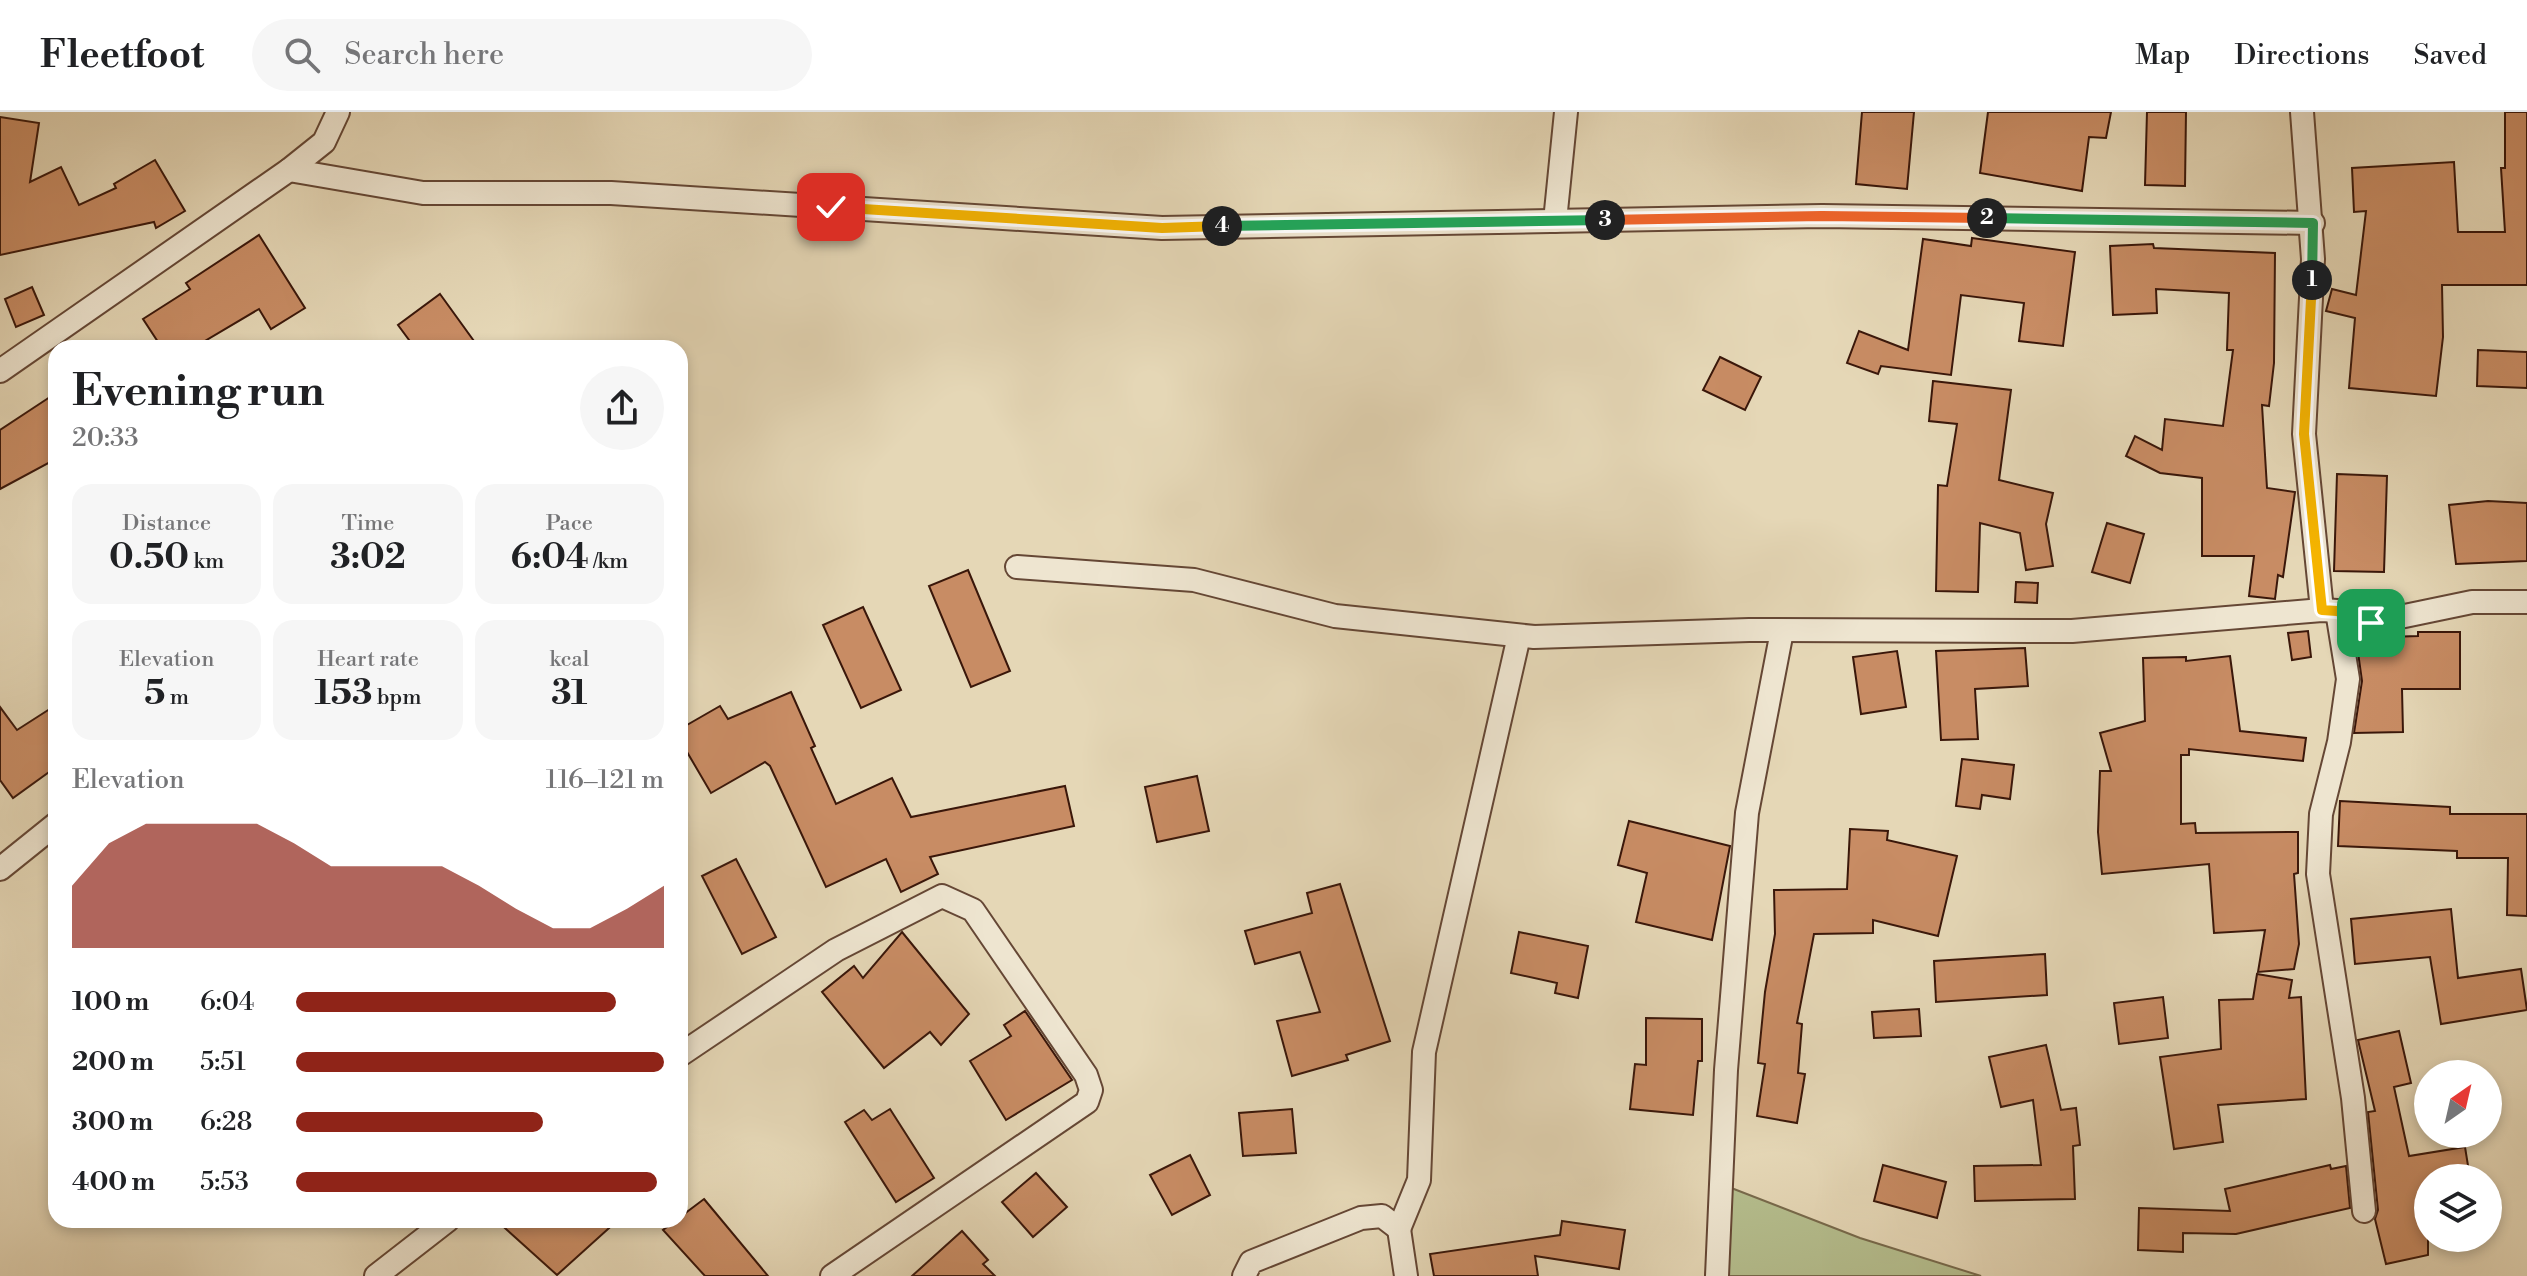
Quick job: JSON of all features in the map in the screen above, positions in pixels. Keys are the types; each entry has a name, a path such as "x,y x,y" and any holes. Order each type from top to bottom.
{"street":[{"path":"0,371 289,170 324,142 338,112"},
{"path":"1555,221 1566,112"},
{"path":"2302,112 2313,223 2304,434 2329,610 2348,679 2339,742 2321,814 2318,874 2353,1098 2364,1211"},
{"path":"289,170 423,193 611,193 1162,228 1822,216 2313,223"},
{"path":"1017,567 1194,580 1335,616 1519,636 1782,631 2072,631 2329,610 2371,623 2472,602 2527,602"},
{"path":"1717,1276 1726,1070 1747,813 1782,631"},
{"path":"1406,1276 1399,1229 1419,1180 1424,1052 1519,636"},
{"path":"0,869 48,830"},
{"path":"688,1050 836,950 942,896 973,910 1086,1075 1091,1090 1087,1102 832,1276"},
{"path":"1244,1276 1251,1262 1361,1218 1382,1216 1399,1229"},
{"path":"376,1276 438,1228"}],"green space":[{"path":"1721,1184 1860,1238 1981,1276 1705,1276"}],"building":[{"path":"1862,112 1914,112 1907,189 1856,184"},
{"path":"1988,112 2111,112 2106,138 2089,137 2082,191 1980,173"},
{"path":"2147,112 2186,112 2185,186 2145,185"},
{"path":"2505,112 2527,112 2527,285 2442,285 2443,337 2436,396 2349,388 2355,318 2326,311 2332,289 2356,295 2366,211 2354,212 2352,168 2454,162 2458,232 2505,232 2501,168 2505,168"},
{"path":"0,117 39,123 30,182 61,167 79,205 116,188 114,184 155,160 185,211 156,228 154,222 0,255"},
{"path":"259,235 305,308 271,329 259,309 207,340 157,340 143,319 190,289 186,283"},
{"path":"1972,238 2075,252 2063,346 2019,341 2024,303 1961,295 1951,375 1881,366 1878,374 1847,363 1859,331 1908,350 1923,239 1971,246"},
{"path":"2153,244 2154,248 2275,253 2274,363 2269,406 2262,405 2267,488 2295,492 2283,577 2278,575 2275,599 2249,596 2254,556 2202,556 2202,478 2160,473 2126,456 2135,436 2162,450 2165,419 2223,426 2233,350 2227,350 2229,293 2156,289 2157,313 2113,315 2110,246"},
{"path":"32,287 44,315 16,327 5,299"},
{"path":"440,294 473,340 409,340 398,325"},
{"path":"2478,350 2527,352 2527,388 2477,386"},
{"path":"1720,357 1761,377 1745,410 1703,390"},
{"path":"1933,381 2011,390 1999,480 2053,493 2046,524 2053,566 2026,570 2020,533 1980,523 1978,592 1936,591 1938,485 1947,486 1957,424 1929,421"},
{"path":"48,398 48,463 0,489 0,430"},
{"path":"2337,474 2387,476 2384,572 2334,571"},
{"path":"2488,501 2527,503 2527,561 2456,564 2449,505"},
{"path":"2107,523 2144,534 2130,583 2092,572"},
{"path":"968,570 1010,671 971,687 929,586"},
{"path":"2016,582 2038,583 2037,603 2015,602"},
{"path":"863,607 901,690 861,708 823,625"},
{"path":"2308,631 2311,657 2292,660 2288,633"},
{"path":"2418,632 2460,632 2460,689 2402,689 2403,732 2354,733 2362,681 2356,638 2418,636"},
{"path":"2025,648 2028,686 1975,689 1978,739 1941,740 1936,651"},
{"path":"1897,651 1906,707 1861,714 1853,657"},
{"path":"2230,656 2240,731 2306,738 2303,761 2189,749 2189,755 2181,755 2181,824 2195,823 2196,833 2298,832 2298,873 2294,874 2299,944 2294,969 2258,972 2265,930 2214,933 2209,864 2102,874 2098,832 2100,771 2111,771 2100,733 2145,721 2143,658 2186,657 2186,661"},
{"path":"791,692 836,804 892,778 911,817 1065,786 1074,826 930,857 938,874 901,892 886,859 826,887 770,766 765,762 711,793 688,754 688,724 720,706 728,719"},
{"path":"0,707 17,730 48,710 48,773 13,798 0,780"},
{"path":"1962,759 2014,765 2010,799 1982,795 1980,809 1956,806"},
{"path":"1197,776 1209,831 1157,842 1145,787"},
{"path":"2340,801 2450,807 2450,814 2527,814 2527,916 2507,915 2508,858 2457,858 2457,851 2338,846"},
{"path":"1629,821 1730,846 1712,940 1636,922 1647,873 1618,865"},
{"path":"1850,829 1888,831 1887,840 1957,856 1938,936 1873,920 1873,933 1814,934 1797,1023 1802,1024 1798,1073 1805,1074 1797,1123 1757,1116 1765,1064 1758,1063 1765,992 1775,934 1774,890 1847,889"},
{"path":"736,859 776,937 742,954 702,876"},
{"path":"1340,884 1390,1041 1346,1055 1348,1060 1292,1076 1277,1021 1320,1012 1300,952 1255,964 1245,931 1312,913 1307,893"},
{"path":"2451,909 2458,978 2521,969 2527,1010 2441,1024 2430,957 2355,964 2351,919"},
{"path":"902,932 969,1014 941,1045 930,1032 884,1068 822,992 854,966 863,978"},
{"path":"1519,932 1588,946 1578,998 1555,993 1557,983 1511,973"},
{"path":"2045,954 2047,995 1936,1002 1934,961"},
{"path":"2257,974 2292,980 2289,998 2301,997 2306,1099 2218,1105 2223,1142 2174,1149 2160,1057 2221,1049 2219,1000 2253,999"},
{"path":"2163,997 2168,1038 2119,1044 2114,1003"},
{"path":"1919,1009 1921,1036 1874,1038 1872,1012"},
{"path":"1025,1011 1072,1080 1006,1120 970,1061 1011,1036 1004,1025"},
{"path":"1646,1018 1702,1019 1702,1061 1698,1061 1693,1115 1630,1109 1635,1064 1646,1065"},
{"path":"2399,1031 2411,1083 2394,1087 2409,1156 2465,1148 2468,1164 2414,1164 2414,1252 2428,1252 2428,1255 2386,1264 2375,1219 2378,1210 2368,1112 2375,1111 2358,1040"},
{"path":"2046,1045 2061,1110 2076,1108 2080,1145 2073,1146 2075,1199 1975,1201 1974,1166 2041,1165 2033,1100 2001,1107 1989,1057"},
{"path":"890,1109 934,1178 896,1202 845,1122 864,1110 872,1120"},
{"path":"1292,1109 1296,1153 1243,1156 1239,1113"},
{"path":"1190,1155 1210,1195 1172,1215 1150,1175"},
{"path":"1883,1165 1946,1182 1937,1218 1874,1201"},
{"path":"2330,1165 2331,1169 2346,1166 2350,1208 2236,1234 2183,1233 2183,1252 2138,1250 2139,1208 2230,1211 2225,1189"},
{"path":"1036,1173 1067,1207 1033,1237 1002,1202"},
{"path":"704,1199 768,1276 705,1276 663,1230 688,1228 688,1211"},
{"path":"1562,1221 1625,1230 1619,1269 1535,1256 1538,1276 1434,1276 1430,1254 1560,1235"},
{"path":"505,1228 609,1228 557,1275"},
{"path":"962,1231 988,1260 983,1264 995,1276 912,1276"}],"route":[{"path":"831,207 1162,228 1822,216 2313,223 2304,434 2322,610 2337,611 2371,623"}]}
